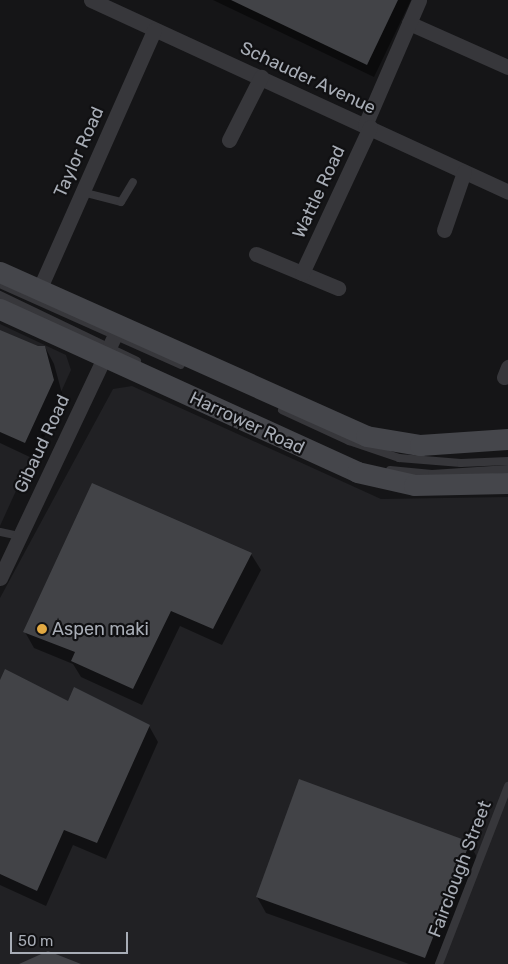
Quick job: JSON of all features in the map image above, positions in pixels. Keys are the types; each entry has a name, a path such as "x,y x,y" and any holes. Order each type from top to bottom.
{"main road":[{"name":"Harrower Road","path":"0,272 39,290 111,341 364,474 414,484 508,482"},
{"name":"Harrower Road","path":"0,309 111,341 366,436 420,444 508,439"}],"street":[{"name":"Schauder Avenue","path":"91,0 508,192"},
{"name":"Wattle Road","path":"302,273 367,126 419,0"},
{"path":"409,23 508,67"},
{"name":"Taylor Road","path":"39,290 154,30"},
{"path":"229,140 261,78"},
{"path":"444,230 464,172"},
{"path":"256,254 338,288"},
{"name":"Gibaud Road","path":"0,578 111,341"}],"lane":[{"path":"82,192 121,202 133,182"},
{"path":"0,284 111,341 163,374 358,462"},
{"path":"0,295 111,341 186,367"},
{"path":"272,405 349,442 399,458 460,463 508,460"},
{"path":"367,464 432,474 508,469"},
{"path":"0,532 19,536"},
{"name":"Fairclough Street","path":"439,964 508,786"}],"shaded area":[{"path":"0,324 66,355 71,370 0,526"},
{"path":"132,386 381,499 508,497 508,964 0,964 0,598 113,389"}],"building":[{"path":"231,0 398,0 367,65"},
{"path":"0,330 38,346 45,346 54,380 25,443 0,432"},
{"path":"92,483 252,553 213,629 171,611 133,689 71,661 75,652 23,632"},
{"path":"5,669 68,701 74,687 150,725 97,843 64,830 37,891 0,874 0,680"},
{"path":"299,779 470,842 425,958 256,897"},
{"path":"48,951 81,964 19,964"}],"place":[{"name":"Aspen maki","path":"42,629"}]}
